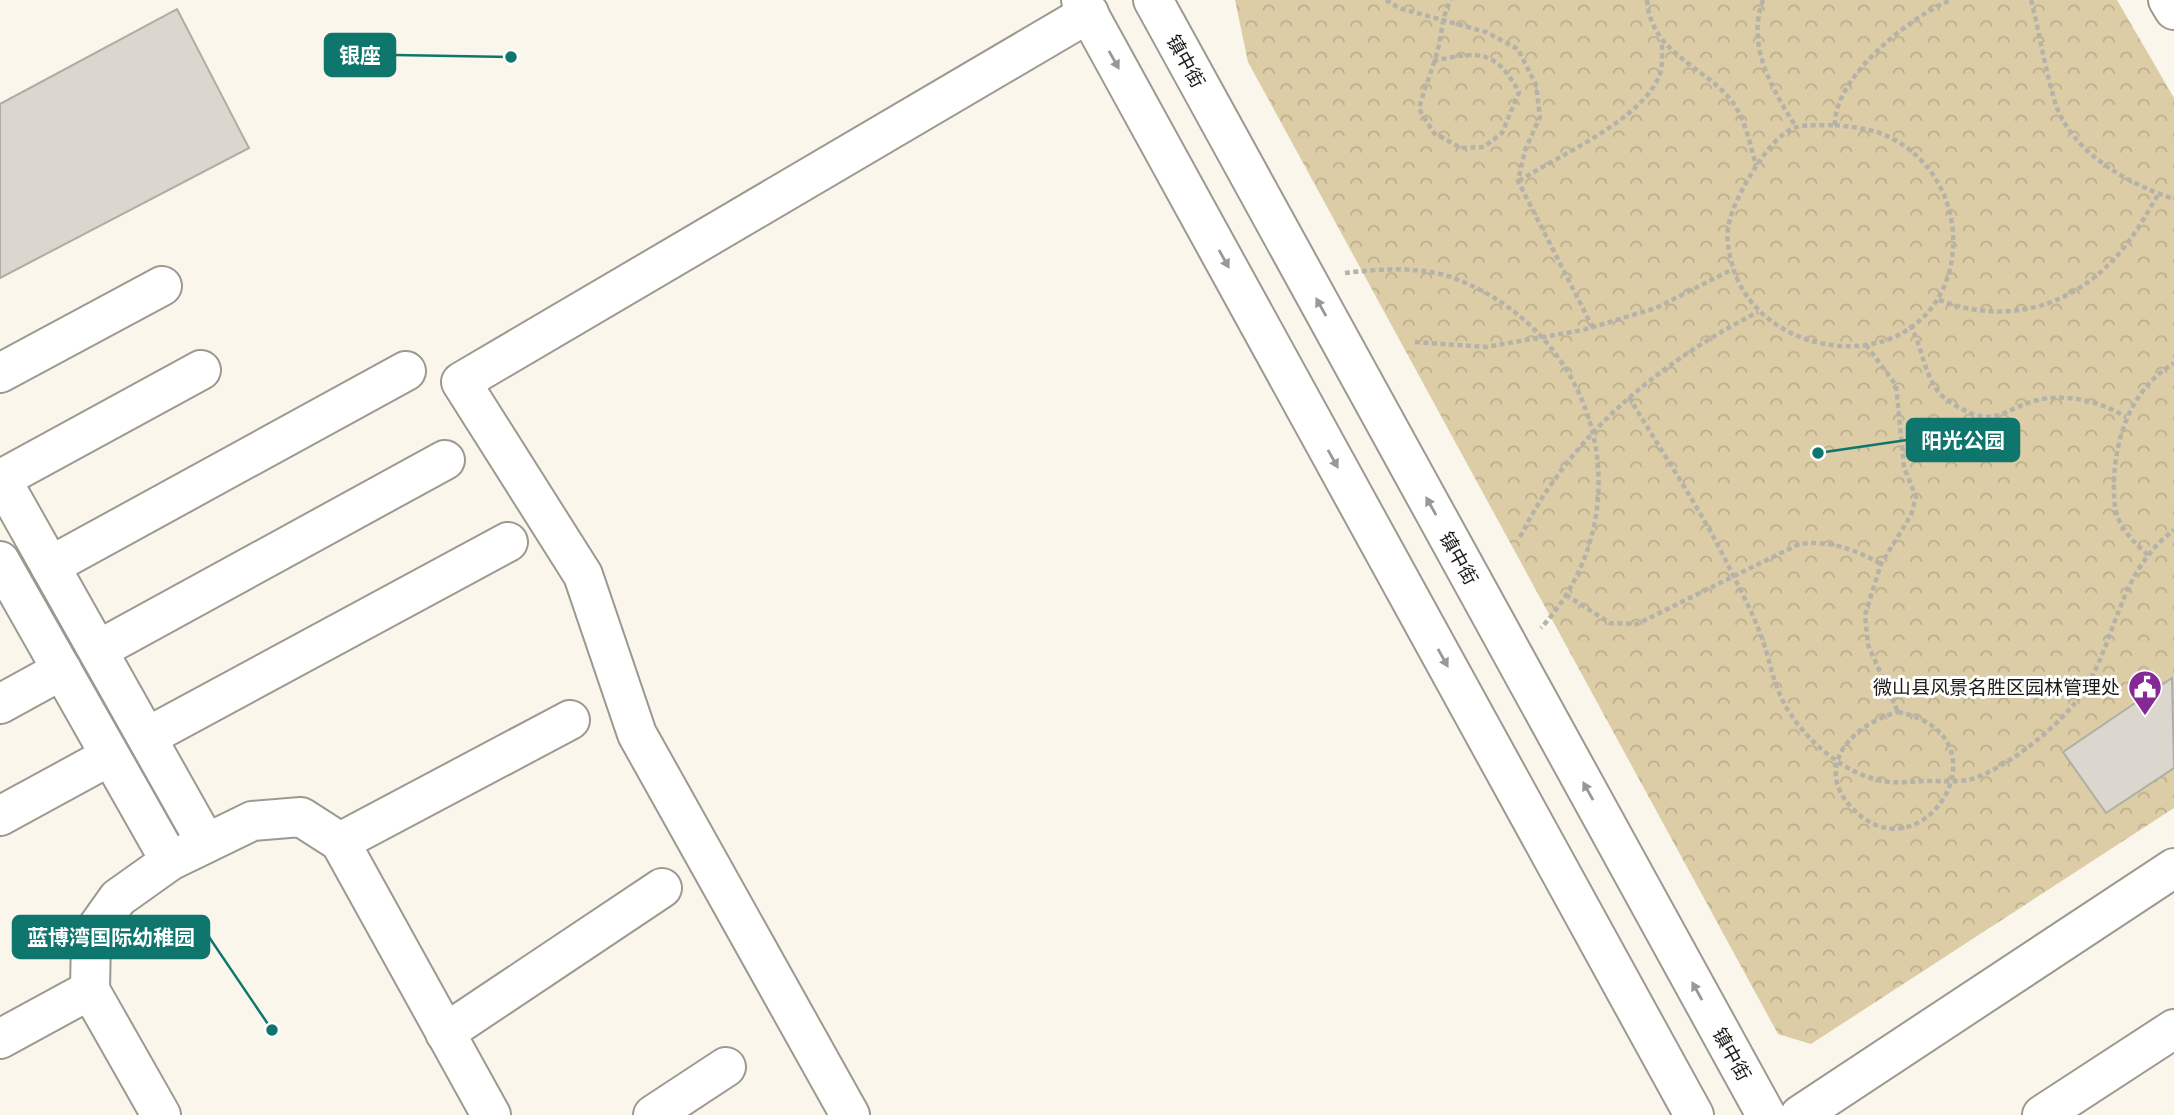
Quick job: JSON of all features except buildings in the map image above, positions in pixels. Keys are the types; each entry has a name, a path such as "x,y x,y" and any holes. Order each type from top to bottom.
{"street":[{"name":"镇中街","path":"1153,0 1766,1115"},
{"path":"2168,0 2174,10"},
{"path":"850,1115 637,734 583,575 461,382 1085,7 1694,1115"},
{"path":"0,373 162,286"},
{"path":"201,370 1,478 206,843"},
{"path":"50,566 406,371"},
{"path":"98,650 445,460"},
{"path":"147,737 508,542"},
{"path":"4,580 62,670 170,861"},
{"path":"0,704 62,670"},
{"path":"340,842 570,720"},
{"path":"0,816 110,756"},
{"path":"161,1115 90,990 91,936 118,898 170,861 251,821 301,817 340,842 491,1115"},
{"path":"1800,1115 2174,868"},
{"path":"445,1033 662,888"},
{"path":"0,1039 90,990"},
{"path":"2042,1115 2174,1029"},
{"path":"653,1115 726,1067"}],"path":[{"path":"1386,0 1399,8 1486,32 1518,49 1536,85 1540,117 1525,150 1518,181 1593,328"},
{"path":"1433,61 1472,55 1489,56 1508,72 1519,92 1502,133 1484,147 1461,148 1434,133 1419,109 1433,61 1438,48 1441,18 1451,0"},
{"path":"1647,0 1652,23 1662,41 1685,64 1731,100 1749,138 1756,166"},
{"path":"1763,0 1756,32 1761,59 1772,85 1796,127"},
{"path":"1835,125 1834,110 1842,96 1886,41 1919,15 1951,0"},
{"path":"2031,0 2056,106 2070,129 2094,156 2120,176 2174,199"},
{"path":"1518,181 1603,130 1649,94 1661,72 1662,41"},
{"path":"1835,125 1862,128 1892,138 1940,182 1950,209 1953,243 1951,274 1939,300 1888,340 1866,345 1829,344 1782,329 1758,312 1744,294 1733,269 1727,245 1728,224 1756,166 1770,146 1796,127 1835,125"},
{"path":"1939,300 1967,311 1989,314 2035,307 2057,300 2096,277 2115,258 2159,193"},
{"path":"1415,342 1486,347 1593,328 1656,308 1733,269"},
{"path":"1306,280 1374,270 1420,271 1448,276 1498,300 1546,338 1572,380 1592,432 1600,469 1600,500 1596,524 1566,595 1544,626 1513,655"},
{"path":"1520,537 1560,470 1592,432 1629,397 1710,337 1758,312"},
{"path":"1910,325 1920,342 1923,358 1938,393 1978,418 1996,418 2039,400 2074,399 2105,404 2126,417"},
{"path":"1866,345 1896,385 1904,467 1916,497 1911,515 1881,564 1868,602 1865,631 1879,674 1898,712"},
{"path":"2148,555 2131,540 2118,520 2114,500 2115,468 2126,417 2148,386 2174,363"},
{"path":"1629,397 1733,575 1760,632 1783,702 1818,748 1836,760 1889,782 1954,782 1974,778 2010,759 2070,709 2099,661 2126,588 2148,555 2174,530"},
{"path":"1566,595 1610,622 1637,624 1799,544 1819,542 1859,551 1881,564"},
{"path":"1898,712 1911,715 1940,734 1950,752 1954,782 1942,803 1929,817 1910,826 1889,826 1877,824 1853,809 1836,783 1833,771 1836,760 1867,724 1898,712"}],"green space":[{"path":"1235,0 2117,0 2174,98 2174,808 1811,1044 1778,1034 1248,62"}],"place":[{"name":"银座","path":"511,57"},
{"name":"阳光公园","path":"1818,453"},
{"name":"微山县风景名胜区园林管理处","path":"2145,717"},
{"name":"蓝博湾国际幼稚园","path":"272,1030"}]}
